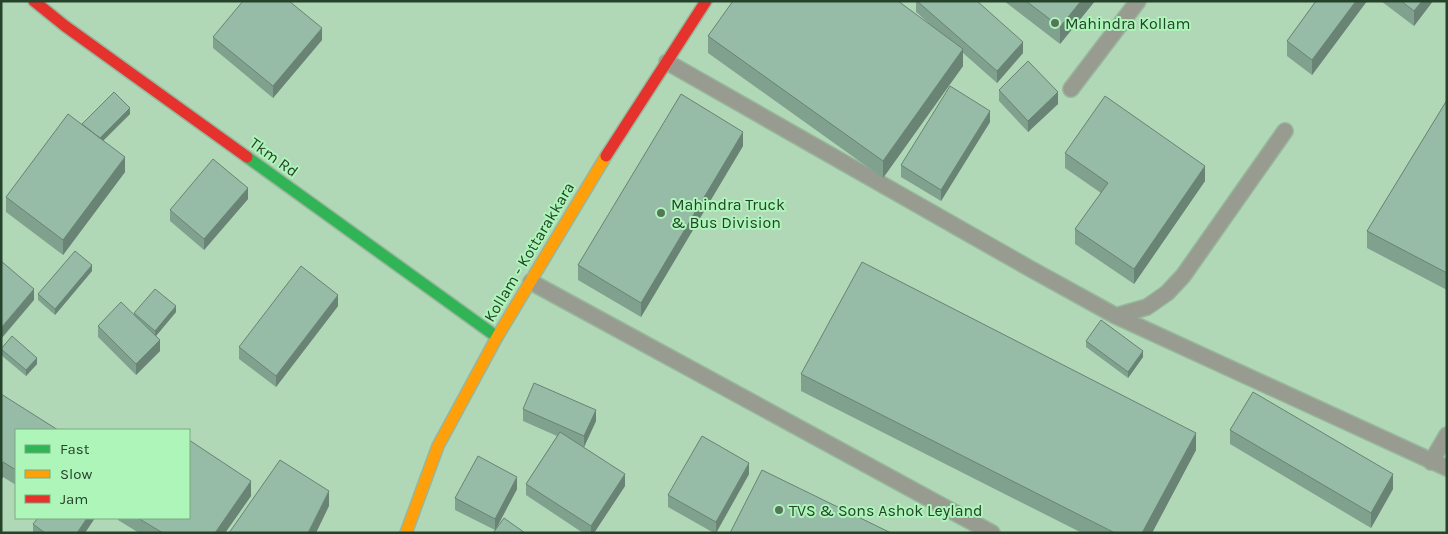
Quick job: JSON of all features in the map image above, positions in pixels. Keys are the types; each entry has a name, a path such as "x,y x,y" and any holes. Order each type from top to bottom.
{"main road":[{"name":"Tkm Rd","path":"34,1 65,26 497,337"},
{"name":"Kollam - Kottarakkara","path":"406,533 438,446 497,337 596,172 706,1"}],"lane":[{"path":"1071,89 1138,1"},
{"path":"667,62 1116,316 1447,468"},
{"path":"1116,316 1148,307 1167,293 1183,276 1285,131"},
{"path":"531,282 992,533"},
{"path":"1431,462 1447,435"}],"building":[{"path":"243,1 289,1 322,28 273,86 213,37"},
{"path":"733,1 898,1 963,49 883,161 708,36"},
{"path":"917,1 977,1 1023,42 997,71"},
{"path":"1026,1 1081,1 1060,27"},
{"path":"1316,1 1356,1 1312,60 1287,41"},
{"path":"1401,1 1422,1 1414,11"},
{"path":"1028,61 1058,92 1028,121 999,90"},
{"path":"950,86 990,111 941,190 901,165"},
{"path":"114,92 130,108 100,138 82,124"},
{"name":"Mahindra Truck & Bus Division","path":"681,94 743,132 641,303 578,265"},
{"path":"1105,96 1205,166 1134,269 1075,229 1108,183 1065,153"},
{"path":"1447,100 1447,273 1367,231"},
{"path":"68,114 125,157 63,240 6,197"},
{"path":"213,159 248,188 204,239 170,210"},
{"path":"75,251 92,265 55,309 38,294"},
{"path":"1,261 34,289 1,328"},
{"path":"862,262 1196,433 1142,533 1115,533 801,374"},
{"path":"301,266 338,295 276,376 239,347"},
{"path":"155,289 176,306 155,331 134,313"},
{"path":"121,302 160,340 136,364 98,326"},
{"path":"1101,320 1143,351 1128,372 1086,341"},
{"path":"12,336 37,358 26,370 1,349"},
{"path":"534,383 596,410 584,436 523,409"},
{"path":"1253,392 1393,474 1371,513 1230,430"},
{"path":"1,394 56,429 15,429 15,469 3,462 1,465"},
{"path":"560,432 625,474 591,526 526,484"},
{"path":"702,436 749,463 716,522 668,495"},
{"path":"190,441 251,481 215,533 163,533 140,519 190,519"},
{"path":"478,456 517,477 495,519 455,498"},
{"path":"280,460 329,491 308,533 229,533"},
{"path":"762,470 891,533 730,533"},
{"path":"504,518 525,533 493,533"},
{"path":"37,519 86,519 77,533 45,533 33,524"}],"traffic: fast":[{"path":"247,157 497,337"}],"traffic: slow":[{"path":"406,533 438,446 497,337 606,156"}],"traffic: jam":[{"path":"34,1 65,26 247,157"},
{"path":"606,156 706,1"}],"place":[{"name":"Mahindra Kollam","path":"1055,23"},
{"name":"Mahindra Truck & Bus Division","path":"661,213"},
{"name":"TVS & Sons Ashok Leyland","path":"779,510"}]}
